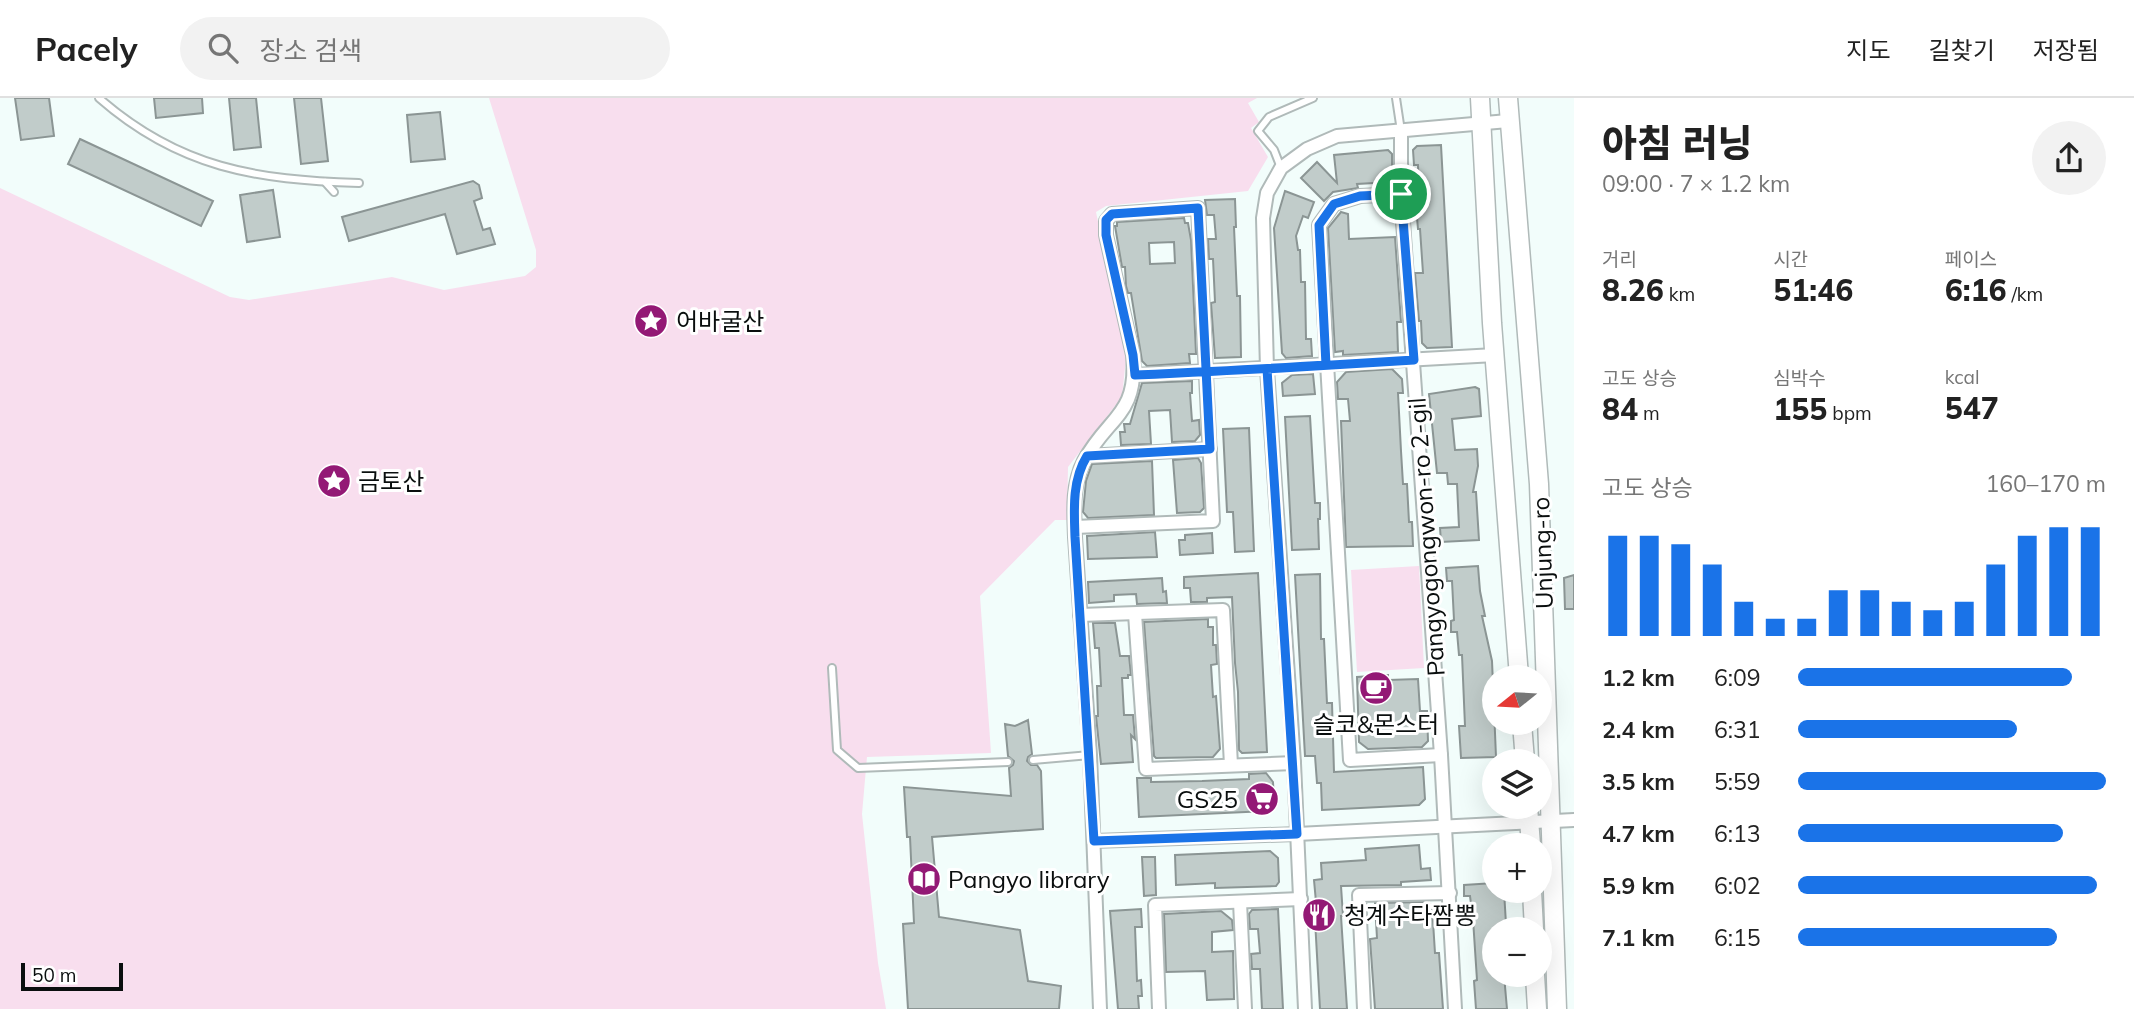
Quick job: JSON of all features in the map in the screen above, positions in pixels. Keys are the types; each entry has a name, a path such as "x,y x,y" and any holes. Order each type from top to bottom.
{"main road":[{"name":"Unjung-ro","path":"1480,98 1517,665"},
{"name":"Unjung-ro","path":"1508,98 1539,484 1557,1009"},
{"path":"1536,987 1537,1009"}],"street":[{"path":"1306,1009 1294,763 1267,369 1263,218 1267,193 1281,167 1307,149 1337,136 1508,121"},
{"name":"Pangyogongwon-ro 2-gil","path":"1401,131 1401,194 1446,827 1455,1009"},
{"path":"1401,194 1360,196 1334,204 1319,225 1350,760 1441,755"},
{"path":"1075,527 1213,520 1198,208 1112,214 1106,220 1106,235 1135,375 1134,386 1122,411 1087,456 1076,491 1075,527 1090,755 1100,1009"},
{"path":"1135,375 1495,355"},
{"path":"1087,456 1210,449"},
{"path":"1080,615 1223,610 1231,765"},
{"path":"1135,614 1146,769 1294,763"},
{"path":"1094,841 1446,827 1501,819"},
{"path":"1544,819 1574,820"},
{"path":"1364,1009 1359,895 1450,893"},
{"path":"1159,1009 1155,905 1301,899"},
{"path":"1240,902 1245,1009"}],"lane":[{"path":"99,98 149,135 200,160 245,173 276,178 359,183"},
{"path":"1281,167 1274,150 1258,131 1269,117 1312,98"},
{"path":"1396,98 1401,131"},
{"path":"325,182 334,192"},
{"path":"832,668 837,750 858,768 1008,762"},
{"path":"1033,760 1090,755"}],"shaded area":[{"path":"489,98 1257,98 1248,103 1259,122 1251,128 1268,157 1248,191 1106,206 1096,212 1126,358 1122,397 1068,467 1067,520 1055,520 980,596 991,753 867,757 862,814 878,963 886,1009 0,1009 0,188 230,297 249,300 392,277 444,290 525,276 536,267 536,250"},
{"path":"1419,566 1424,668 1357,672 1351,570"}],"building":[{"path":"15,98 49,98 54,136 21,140"},
{"path":"154,98 202,98 203,113 156,118"},
{"path":"229,98 256,98 261,147 234,150"},
{"path":"294,98 321,98 328,161 301,164"},
{"path":"440,112 445,159 411,162 407,115"},
{"path":"80,139 213,201 201,226 68,164"},
{"path":"1441,145 1452,347 1427,348 1422,343 1415,273 1423,273 1416,206 1419,206 1418,165 1414,165 1413,150 1417,146"},
{"path":"1388,150 1392,154 1392,182 1357,184 1358,188 1333,192 1324,201 1301,178 1317,162 1337,183 1334,155"},
{"path":"473,181 479,185 482,198 474,201 483,230 490,228 495,244 457,254 445,214 349,241 342,217"},
{"path":"273,190 280,237 247,242 240,195"},
{"path":"1285,191 1314,202 1308,218 1303,216 1296,236 1300,250 1301,282 1305,282 1306,339 1311,339 1312,356 1286,358 1282,353 1274,228"},
{"path":"1235,199 1241,357 1215,358 1211,303 1215,302 1213,259 1209,259 1208,239 1216,239 1214,215 1207,215 1205,200"},
{"path":"1341,212 1348,214 1349,239 1395,237 1401,322 1397,322 1398,352 1343,355 1343,351 1335,352 1328,228"},
{"path":"1184,218 1185,223 1188,223 1196,354 1189,354 1190,363 1147,366 1142,361 1131,293 1128,293 1126,286 1125,267 1122,267 1115,226 1117,222","holes":["1174,242 1175,263 1150,264 1149,243"]},
{"path":"1392,369 1402,379 1403,393 1398,393 1403,484 1407,484 1413,546 1346,547 1341,421 1350,421 1348,399 1338,399 1337,382 1346,372"},
{"path":"1313,374 1315,394 1283,396 1282,383 1292,375"},
{"path":"1192,381 1192,421 1199,420 1200,435 1195,441 1172,442 1170,410 1149,411 1151,444 1121,445 1120,432 1125,432 1124,424 1130,424 1142,383"},
{"path":"1475,387 1479,389 1481,416 1452,419 1455,450 1477,449 1478,466 1473,492 1476,492 1479,540 1441,542 1440,528 1459,527 1457,484 1448,484 1447,473 1437,473 1429,394"},
{"path":"1310,416 1315,503 1320,503 1319,549 1292,550 1285,417"},
{"path":"1249,428 1254,551 1235,552 1233,512 1227,512 1223,429"},
{"path":"1198,458 1201,463 1204,508 1200,512 1177,513 1173,460"},
{"path":"1152,461 1154,515 1088,518 1083,512 1086,481 1092,464"},
{"path":"1155,532 1157,557 1088,559 1087,536"},
{"path":"1212,533 1213,553 1180,555 1179,540 1185,540 1185,535"},
{"path":"1478,566 1485,616 1482,616 1492,665 1482,665 1482,735 1495,735 1496,749 1482,749 1482,757 1461,758 1459,726 1465,726 1462,655 1459,655 1457,632 1451,632 1451,621 1454,620 1452,581 1447,581 1446,568"},
{"path":"1258,573 1267,752 1242,753 1239,750 1232,597 1191,602 1190,588 1184,588 1184,577"},
{"path":"1320,574 1321,639 1324,639 1327,703 1332,703 1334,772 1423,767 1425,799 1419,805 1322,810 1321,783 1317,783 1315,756 1305,756 1295,575"},
{"path":"1574,575 1574,609 1565,609 1564,578"},
{"path":"1162,578 1167,603 1137,604 1136,594 1114,595 1114,601 1089,603 1088,582"},
{"path":"1208,619 1208,627 1213,627 1213,645 1216,645 1217,664 1211,665 1220,749 1213,757 1156,758 1144,622"},
{"path":"1093,623 1115,623 1120,656 1129,656 1131,675 1122,678 1124,715 1133,715 1133,762 1101,764 1096,716 1097,686 1101,686 1099,648 1095,648"},
{"path":"1388,675 1388,680 1418,679 1420,711 1427,711 1428,741 1422,747 1368,749 1359,742 1357,677"},
{"name":"Pangyo library","path":"1028,720 1032,754 1027,761 1031,765 1037,765 1041,771 1043,829 932,837 939,917 1020,930 1028,981 1061,986 1059,1009 908,1009 903,924 914,923 910,837 907,837 904,787 1011,796 1009,768 1014,761 1008,756 1005,724 1015,726"},
{"path":"1266,773 1273,782 1274,801 1267,811 1139,817 1137,778 1151,778 1151,782 1202,781 1249,779 1249,774"},
{"path":"1419,845 1421,869 1430,868 1431,880 1401,882 1401,885 1341,886 1347,1009 1320,1009 1314,880 1322,879 1321,863 1366,860 1365,849"},
{"path":"1270,851 1278,858 1279,882 1276,886 1215,888 1215,883 1176,885 1175,855"},
{"path":"1142,857 1155,857 1156,895 1144,896"},
{"path":"1482,884 1482,903 1505,903 1506,917 1482,917 1482,987 1505,987 1507,1009 1476,1009 1473,919 1470,896 1464,896 1464,885"},
{"path":"1428,902 1432,906 1435,953 1439,953 1443,1009 1375,1009 1370,939 1377,938 1375,903"},
{"path":"1141,909 1142,927 1135,927 1137,981 1141,980 1142,996 1138,996 1139,1009 1118,1009 1110,911"},
{"path":"1278,909 1283,1009 1262,1009 1260,969 1252,969 1251,954 1260,953 1258,929 1250,929 1249,914 1252,910"},
{"path":"1221,911 1232,920 1233,930 1212,932 1212,952 1233,951 1234,999 1207,1000 1205,971 1166,972 1164,914"}],"place":[{"name":"어바굴산","path":"651,321"},
{"name":"금토산","path":"334,481"},
{"name":"슬코&몬스터","path":"1376,688"},
{"name":"GS25","path":"1262,799"},
{"name":"Pangyo library","path":"924,879"},
{"name":"청계수타짬뽕","path":"1319,915"}],"route":[{"path":"1401,194 1360,196 1334,204 1319,225 1326,365 1267,369 1207,372 1135,375 1106,235 1106,220 1112,214 1198,208 1207,372 1210,449 1087,456 1079,475 1075,537 1094,841 1297,834 1267,369 1414,360 1401,194"}]}
